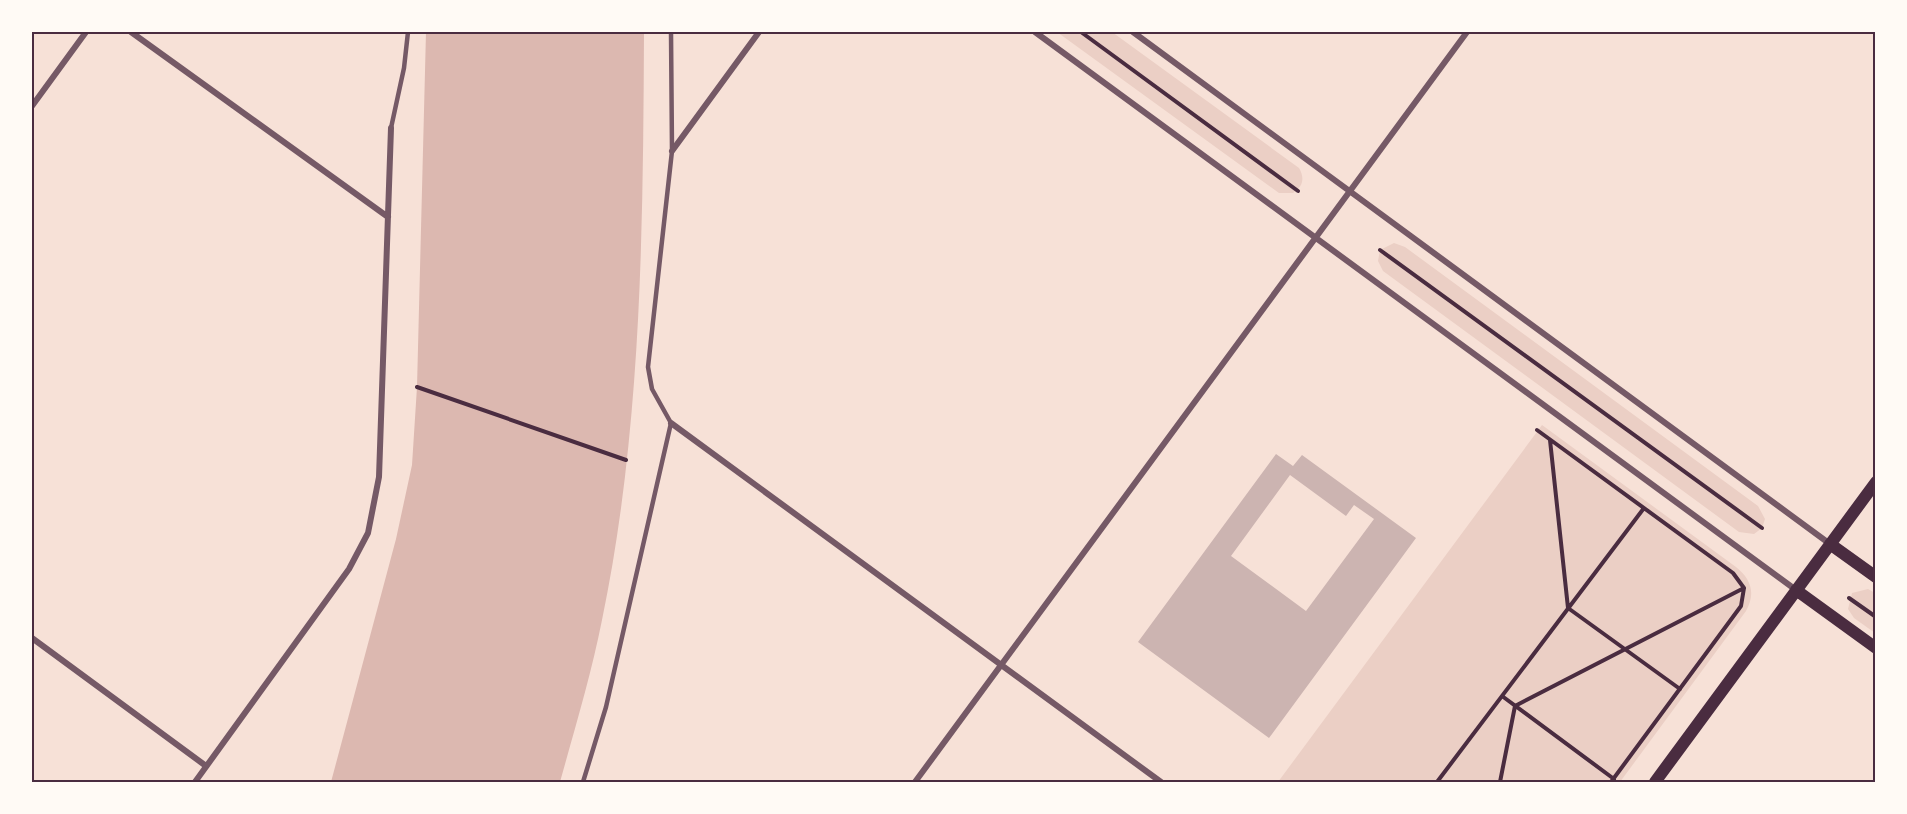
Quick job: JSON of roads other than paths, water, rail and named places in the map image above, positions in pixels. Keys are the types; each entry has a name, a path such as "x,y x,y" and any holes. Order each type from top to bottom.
{"main road":[{"path":"1655,783 1875,482"},
{"path":"1830,544 1875,577"},
{"path":"1796,590 1875,648"}],"street":[{"path":"32,106 86,32"},
{"path":"131,32 388,217"},
{"path":"672,151 759,32"},
{"path":"1035,32 1796,590"},
{"path":"1133,32 1830,544"},
{"path":"915,783 1467,32"},
{"path":"195,783 349,569 368,533 380,477 391,128"},
{"path":"671,423 1161,783"},
{"path":"32,638 206,766"}],"lane":[{"path":"391,128 404,68 408,32"},
{"path":"583,783 606,707 671,423 652,389 648,367 672,151 670,32"}]}
